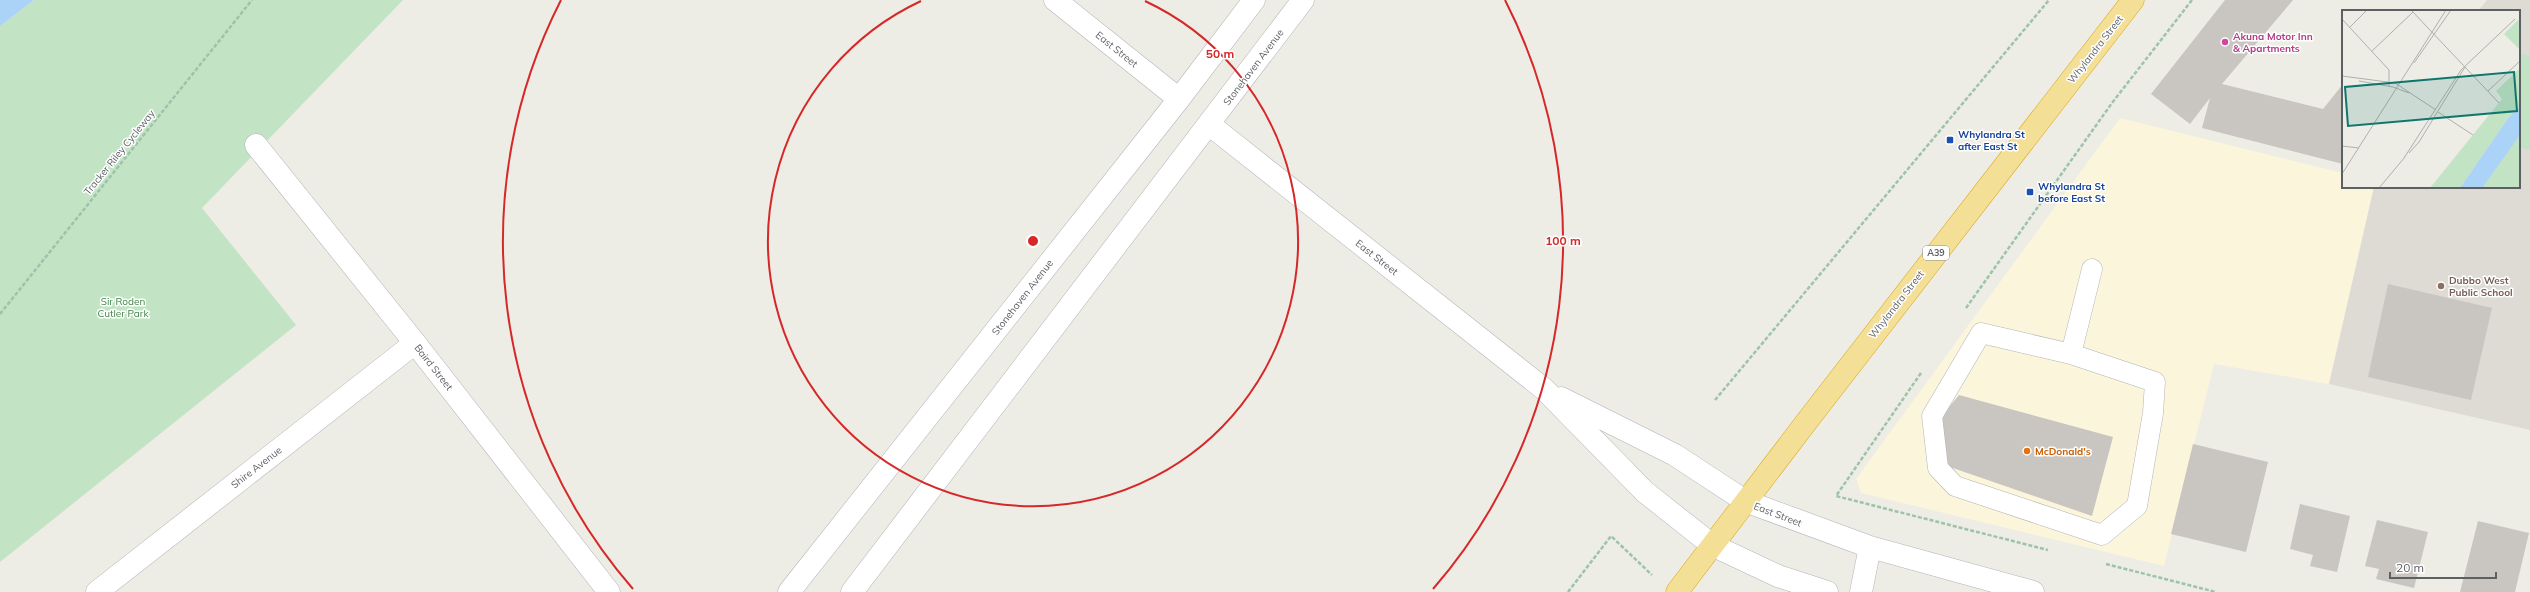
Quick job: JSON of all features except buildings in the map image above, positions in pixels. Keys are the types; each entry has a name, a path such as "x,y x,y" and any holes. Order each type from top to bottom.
{"highway":[{"name":"Whylandra Street","path":"1677,592 2133,0"}],"street":[{"name":"East Street","path":"1055,0 1179,99"},
{"name":"Stonehaven Avenue","path":"789,592 1179,99 1254,0"},
{"name":"Stonehaven Avenue","path":"852,592 1210,125 1303,0"},
{"name":"East Street","path":"1210,125 1544,389 1645,492 1712,545 1778,576 1827,592"},
{"name":"Baird Street","path":"256,144 415,343 609,592"},
{"name":"Shire Avenue","path":"97,592 415,343"},
{"name":"East Street","path":"1544,389 1674,455 1745,502 1870,547 2033,592"},
{"path":"1861,592 1870,547"}],"lane":[{"path":"2071,354 2092,269"},
{"path":"1981,333 2071,354 2155,382 2153,413 2136,506 2102,535 1955,486 1938,468 1932,416 1981,333"}],"path":[{"name":"Tracker Riley Cycleway","path":"0,314 252,0"},
{"path":"1715,400 2049,0"},
{"path":"1568,592 1611,536 1654,577"}],"shaded area":[{"name":"Dubbo West Public School","path":"2487,0 2530,0 2530,430 2329,384 2374,188 2520,188 2520,10 2479,10"},
{"path":"2120,118 2342,173 2342,188 2374,188 2329,384 2214,364 2164,566 1861,493 1856,479"}],"green space":[{"name":"Sir Roden Cutler Park","path":"34,0 403,0 202,208 296,325 0,562 0,26"},
{"path":"2520,53 2530,56 2530,150 2520,147"}],"water":[{"path":"0,0 34,0 0,26"}],"place":[{"name":"Akuna Motor Inn & Apartments","path":"2225,42"},
{"name":"Whylandra St after East St","path":"1950,140"},
{"name":"Whylandra St before East St","path":"2030,192"},
{"name":"Dubbo West Public School","path":"2441,286"},
{"name":"McDonald's","path":"2027,451"}]}
